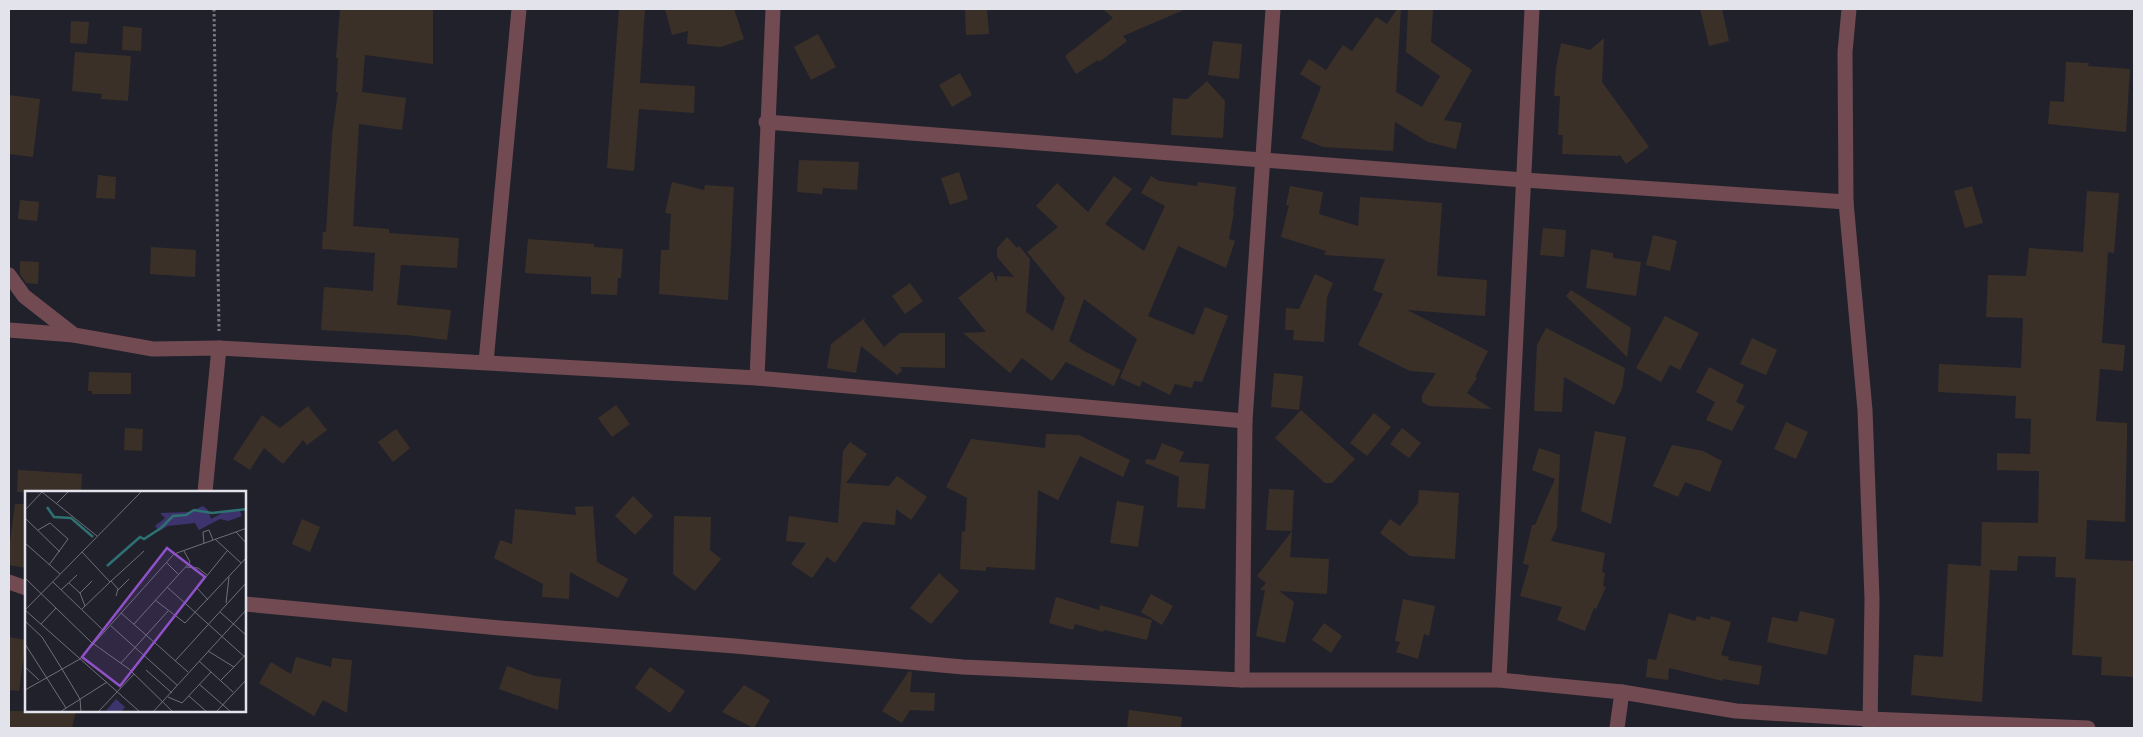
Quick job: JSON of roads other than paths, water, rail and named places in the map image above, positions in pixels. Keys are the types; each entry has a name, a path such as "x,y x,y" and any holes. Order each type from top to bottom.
{"street":[{"path":"486,362 519,9"},
{"path":"757,378 766,122 773,9"},
{"path":"1242,680 1245,421 1273,9"},
{"path":"1499,680 1532,9"},
{"path":"1849,9 1845,52 1846,202 1865,410 1872,599 1870,724"},
{"path":"766,122 1524,180 1846,202"},
{"path":"9,275 24,296 74,335"},
{"path":"9,330 74,335 154,349 219,348 757,378 1245,421"},
{"path":"205,491 219,348"},
{"path":"9,582 25,588"},
{"path":"246,604 500,628 735,646 964,667 1242,680 1499,680 1622,692 1736,711 1870,724 2088,728"},
{"path":"1617,728 1622,692"}]}
